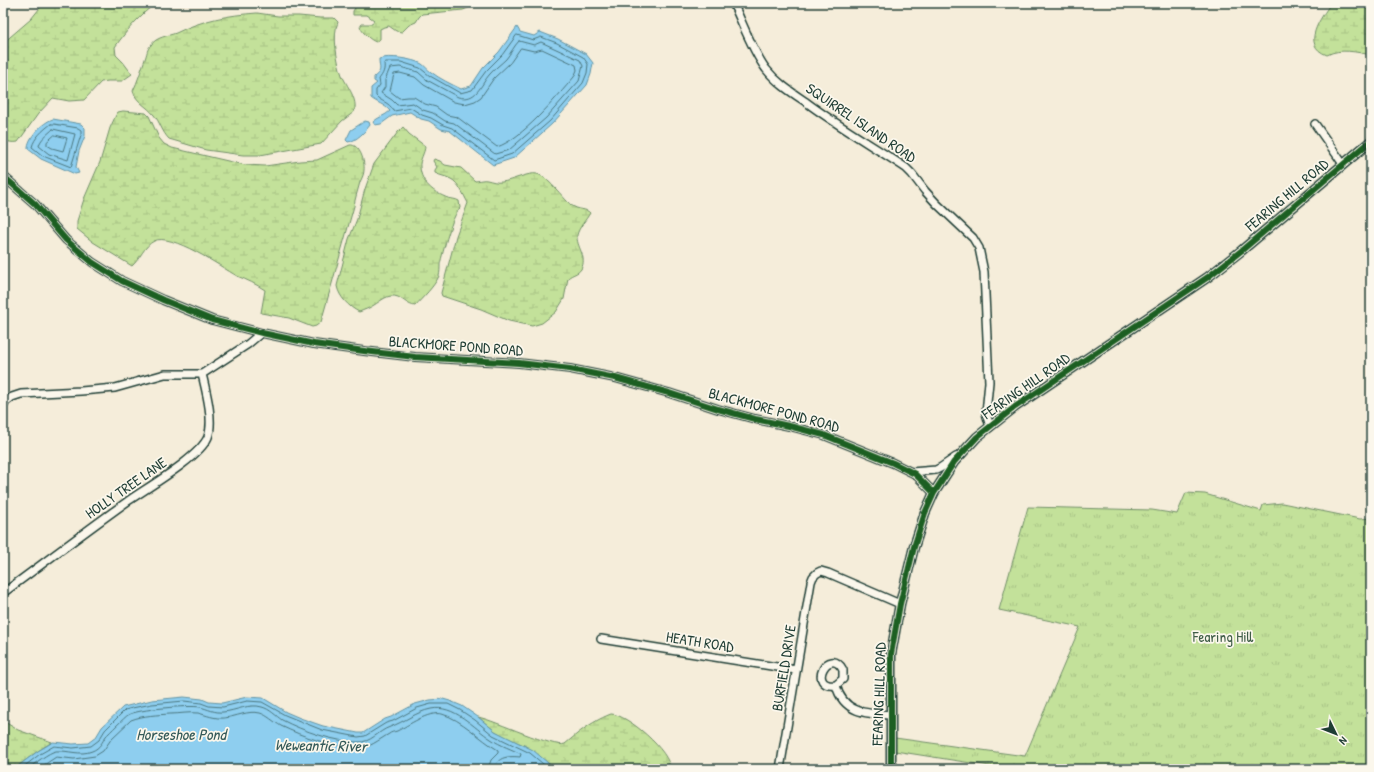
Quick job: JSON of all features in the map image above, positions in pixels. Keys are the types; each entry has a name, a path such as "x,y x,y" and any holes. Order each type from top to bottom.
{"main road":[{"name":"FEARING HILL ROAD","path":"891,769 891,654 900,604 914,548 925,513 934,493 960,455 977,437 1015,407 1208,277 1371,141"}],"street":[{"name":"SQUIRREL ISLAND ROAD","path":"733,3 752,44 765,67 775,79 815,109 906,168 936,204 973,238 979,248 984,272 989,382 986,414 990,427"},
{"path":"1315,124 1343,164"},
{"name":"BLACKMORE POND ROAD","path":"3,176 35,204 66,240 92,262 122,281 212,320 261,333 314,344 415,357 519,363 570,369 615,378 718,409 824,435 893,463 922,480 934,493"},
{"path":"3,404 12,397 20,394 115,388 165,374 202,374 248,344 261,333"},
{"name":"HOLLY TREE LANE","path":"3,593 177,468 201,447 208,436 210,413 202,374"},
{"path":"910,472 936,470 960,455"},
{"name":"BURFIELD DRIVE","path":"780,769 813,577 821,571 828,573 900,604"},
{"name":"HEATH ROAD","path":"601,639 796,670"},
{"path":"836,685 838,694 852,708 865,713 891,715"}],"green space":[{"path":"44,3 156,3 134,23 115,47 116,55 132,74 122,81 101,82 84,100 69,101 53,98 38,114 18,142 3,140 3,43 31,19"},
{"path":"358,3 474,3 463,10 422,14 416,22 409,25 402,32 396,31 389,26 384,27 380,29 380,39 376,42 371,40 360,27 362,24 372,24 374,20 367,15 353,15 353,11"},
{"path":"1331,3 1364,3 1371,16 1371,55 1343,51 1327,55 1319,51 1315,45 1315,31 1322,16"},
{"path":"257,13 278,16 334,18 338,22 335,41 338,63 355,103 354,112 342,121 321,144 260,155 243,155 206,150 169,139 156,118 139,101 134,95 133,91 148,50 153,42 159,38 176,33 205,21 236,15"},
{"path":"118,112 146,113 149,116 159,138 164,144 172,148 245,165 265,166 317,160 350,145 357,147 363,158 364,173 360,182 321,322 312,327 289,318 261,313 265,290 237,276 196,252 172,241 154,241 147,246 132,266 93,242 77,229 77,221 84,199 100,162 110,128"},
{"path":"403,127 409,134 425,146 420,164 421,173 426,183 438,193 459,201 460,208 454,218 448,234 440,264 439,276 431,288 415,306 408,304 398,297 391,296 359,312 345,301 337,286 349,239 357,219 365,189 374,164"},
{"path":"434,159 445,165 461,168 475,181 486,180 502,182 529,174 537,174 550,183 571,205 586,210 590,213 577,235 578,244 583,256 583,265 578,272 568,278 564,299 556,312 542,323 532,326 509,321 481,309 442,296 441,293 456,236 468,203 454,181 435,173 437,167 433,161"},
{"name":"Fearing Hill","path":"1186,493 1205,494 1261,511 1263,505 1282,503 1360,519 1371,518 1371,769 1009,769 895,751 895,738 1025,756 1080,627 999,610 1028,507 1152,510 1177,514"},
{"path":"611,714 627,720 647,735 663,753 670,769 555,769 524,745 495,731 478,717 549,742 565,744 589,725"},
{"path":"3,721 18,730 52,742 14,769 3,769"},
{"path":"507,766 517,766 530,769 500,769"}],"water":[{"path":"517,27 520,32 534,36 540,32 558,39 586,54 593,63 587,85 552,124 514,158 493,165 450,131 441,129 429,121 421,119 410,112 392,116 381,124 375,125 373,122 390,111 371,98 371,88 377,83 374,81 374,77 380,71 379,59 388,57 418,62 438,77 461,89 471,86 483,68 499,52"},
{"path":"53,119 81,124 85,128 85,136 79,151 76,167 79,173 75,174 41,159 28,149 30,140 36,131 45,123"},
{"path":"365,121 369,122 370,125 368,128 357,138 348,142 346,140 351,130"},
{"name":"Horseshoe Pond","path":"184,697 222,703 247,697 263,698 286,712 300,718 323,726 358,733 363,733 385,719 415,704 430,700 443,699 462,706 495,731 533,750 555,769 535,769 508,766 500,769 14,769 53,742 73,744 88,743 96,737 102,727 123,707 152,700"}],"cycle path":[{"path":"891,769 891,654 900,604 914,547 925,513 934,493 954,462 977,437 1015,407 1208,277 1371,141"},
{"path":"3,176 35,204 66,240 92,262 122,281 212,320 262,333 314,344 415,357 519,363 570,369 615,378 718,409 824,435 893,463 915,474 934,493"}],"water label":[{"name":"Weweantic River","path":"321,745"}]}
